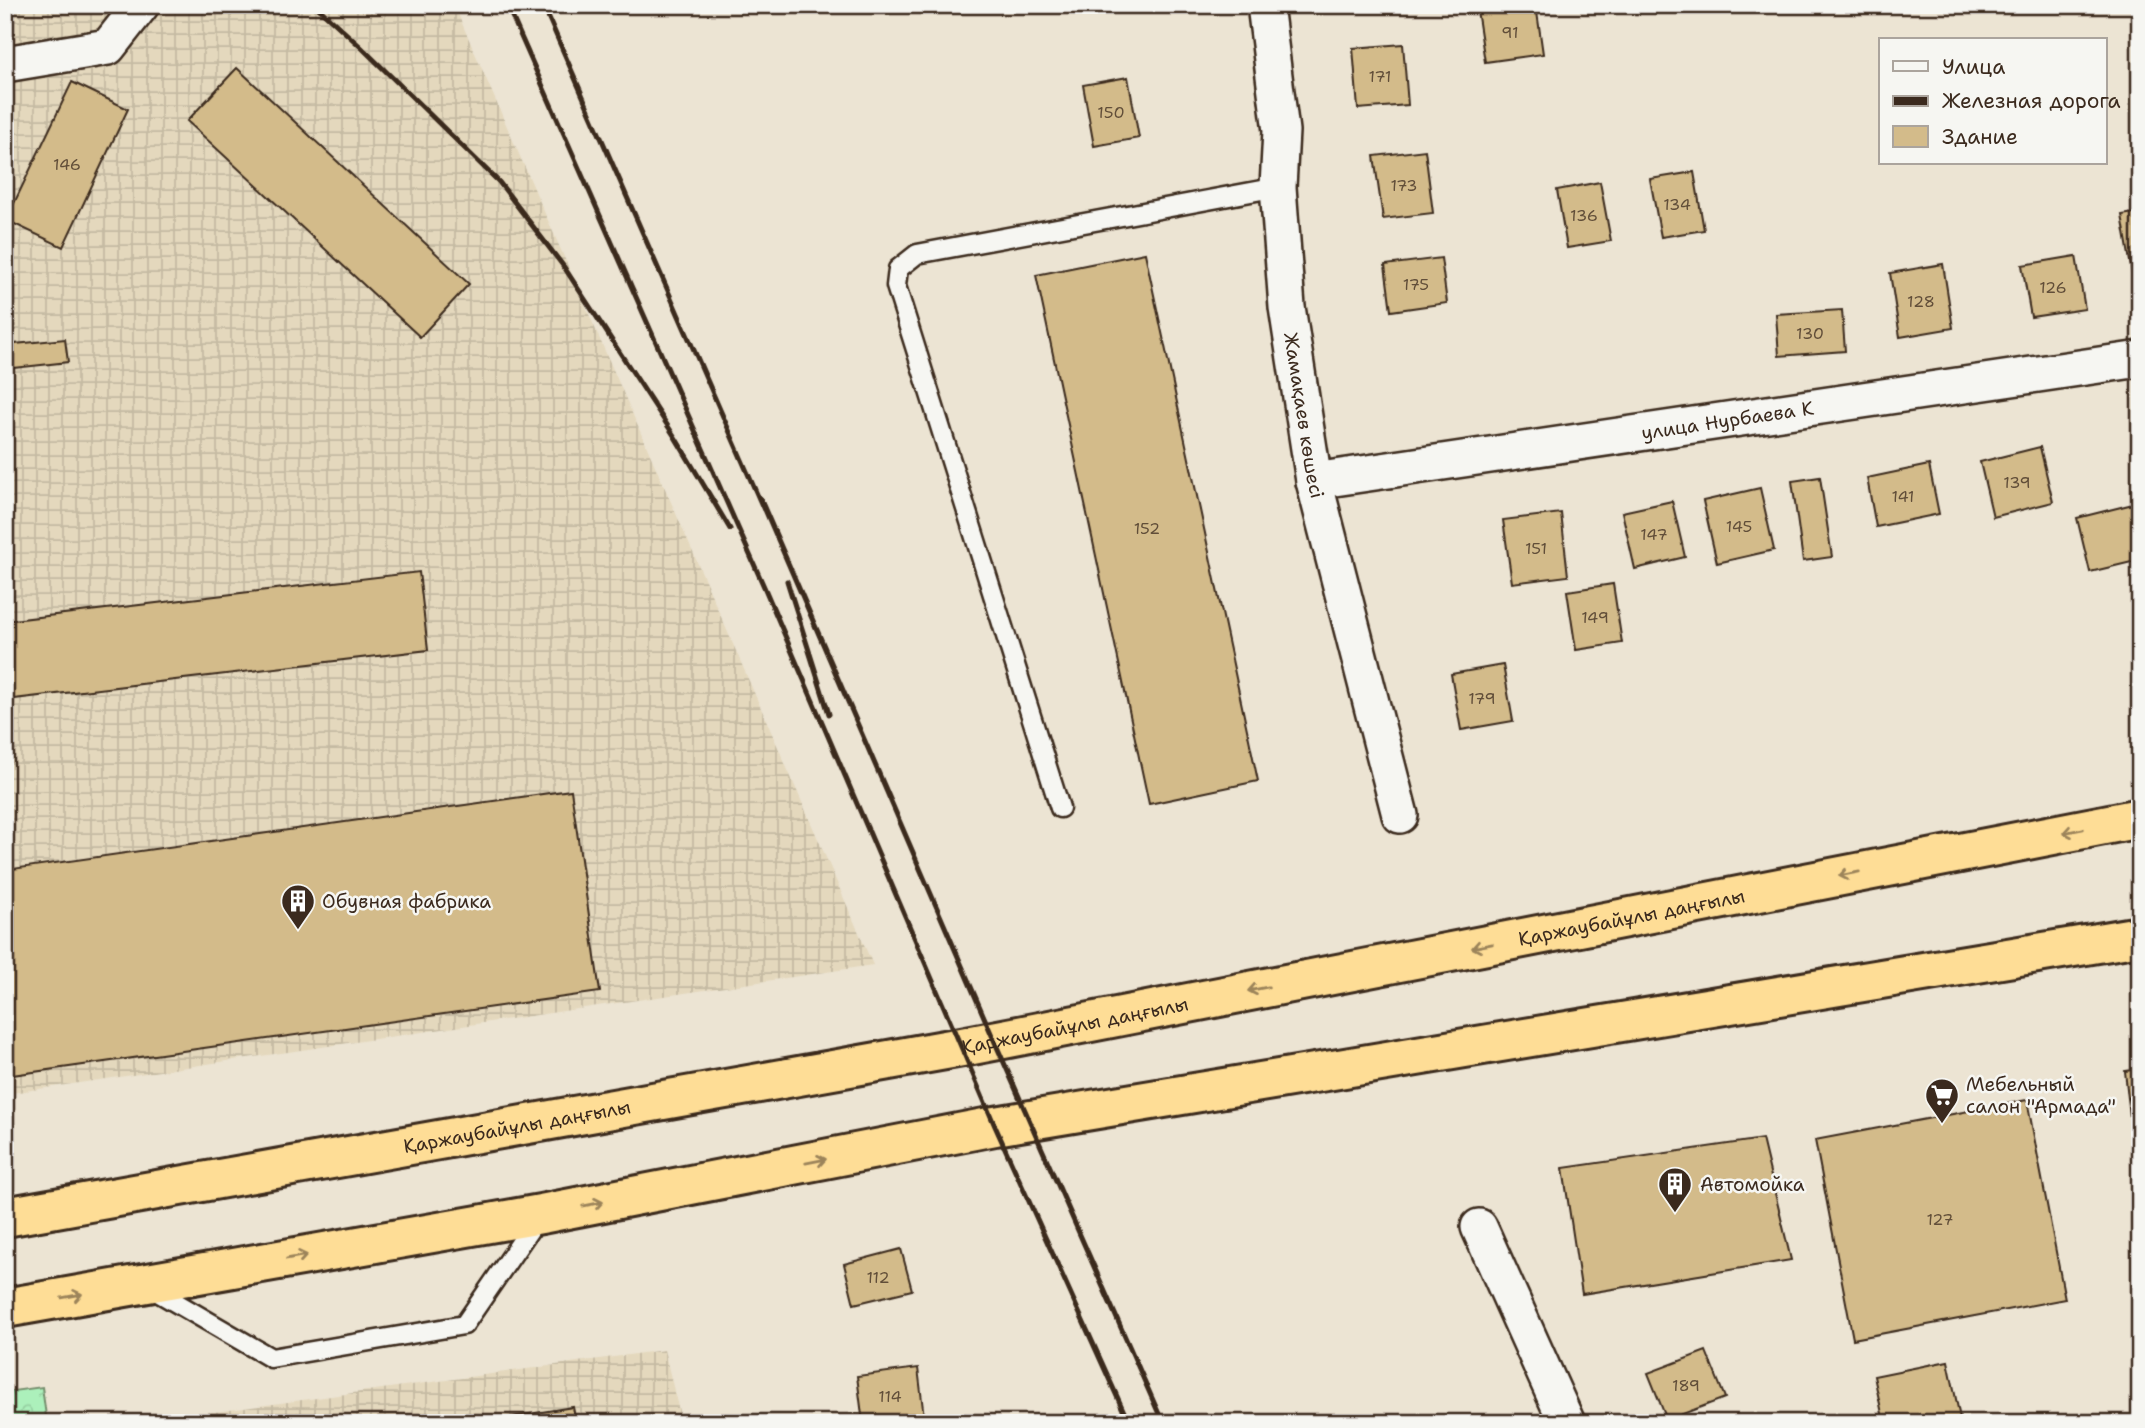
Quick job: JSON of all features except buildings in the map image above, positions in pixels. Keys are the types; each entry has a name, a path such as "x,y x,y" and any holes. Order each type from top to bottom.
{"highway":[{"name":"Қаржаубайұлы даңғылы","path":"5,1217 961,1047 2140,818"},
{"path":"5,1308 541,1214 995,1126 2140,936"}],"street":[{"path":"5,64 108,47 141,5"},
{"name":"Жамақаев көшесі","path":"1265,5 1280,131 1278,187 1287,307 1314,481 1399,815"},
{"name":"улица Нурбаева К","path":"1314,481 2140,359"},
{"path":"1479,1227 1567,1423"}],"lane":[{"path":"1060,808 896,286 898,269 917,254 1278,187"},
{"path":"143,1283 271,1358 464,1325 541,1214"}],"shaded area":[{"path":"5,5 454,5 873,965 5,1094"},
{"path":"664,1350 682,1423 135,1423"}],"green space":[{"path":"42,1387 47,1423 5,1423 5,1392"}],"railway":[{"path":"315,5 499,182 564,267 675,437 730,529"},
{"path":"507,5 765,589 995,1126 1129,1423"},
{"path":"543,5 763,508"},
{"path":"760,498 1163,1423"},
{"path":"787,581 829,714"}],"place":[{"name":"Обувная фабрика","path":"298,931"},
{"name":"Мебельный салон \"Армада\"","path":"1942,1125"},
{"name":"Автомойка","path":"1675,1214"}]}
